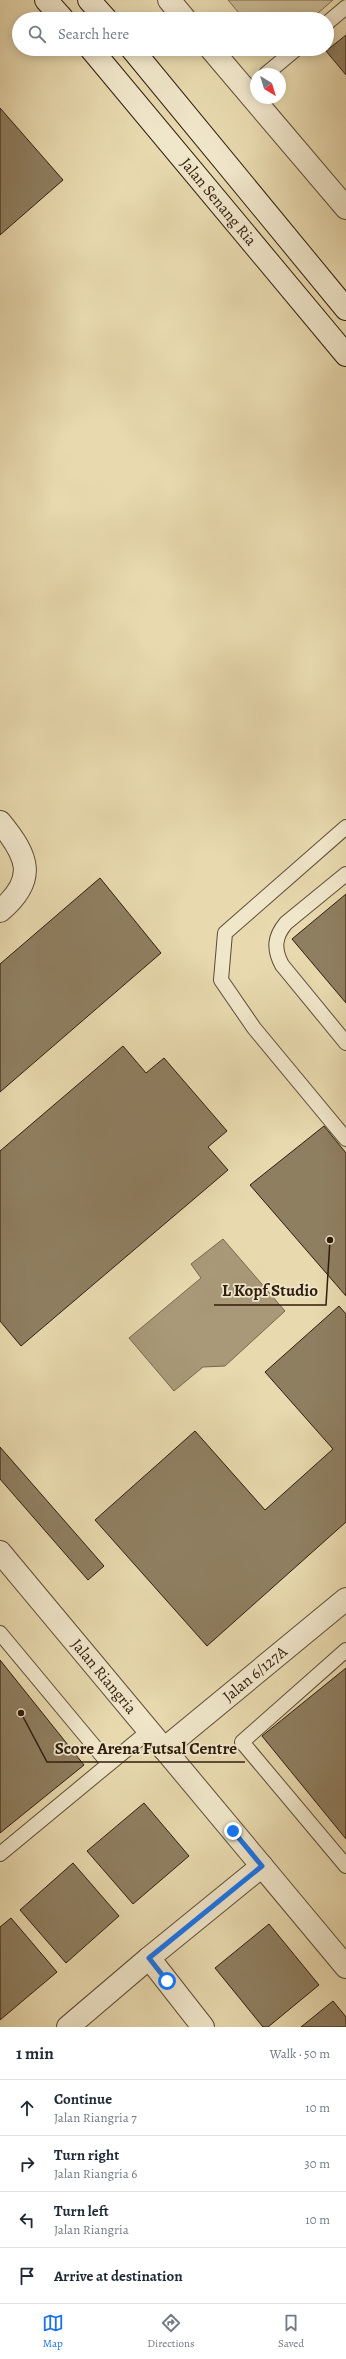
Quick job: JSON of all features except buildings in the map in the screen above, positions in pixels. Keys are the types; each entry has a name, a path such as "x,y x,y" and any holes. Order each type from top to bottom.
{"street":[{"path":"46,0 57,12"},
{"path":"89,0 100,12"},
{"path":"169,0 179,12"},
{"name":"Jalan Senang Ria","path":"97,56 346,355"},
{"name":"Jalan Senang Ria","path":"138,56 346,309"},
{"path":"218,56 250,86"},
{"path":"264,104 346,208"},
{"path":"0,822 20,850 26,868 22,886 0,911"},
{"name":"Jalan Riangria","path":"0,1552 262,1866 345,1963"},
{"name":"Jalan 6/127A","path":"164,1749 346,1598"},
{"path":"68,2027 149,1958 262,1866"},
{"path":"149,1958 203,2027"}],"lane":[{"path":"334,17 346,7"},
{"path":"273,68 288,56"},
{"path":"346,828 225,933 221,980 254,1028 346,1139"},
{"path":"346,874 286,923 279,931 275,942 276,954 282,964 346,1043"},
{"path":"0,1633 109,1764"},
{"path":"346,1650 242,1742 346,1866"},
{"path":"0,1854 150,1731"}],"shaded area":[{"path":"228,0 333,0 319,12 238,12"},
{"path":"223,1239 285,1311 225,1366 203,1367 174,1391 129,1338 201,1278 191,1264"}],"place":[{"name":"L Kopf Studio","path":"330,1240"},
{"name":"Score Arena Futsal Centre","path":"21,1713"}],"route":[{"path":"167,1981 149,1958 262,1866 233,1831"}]}
